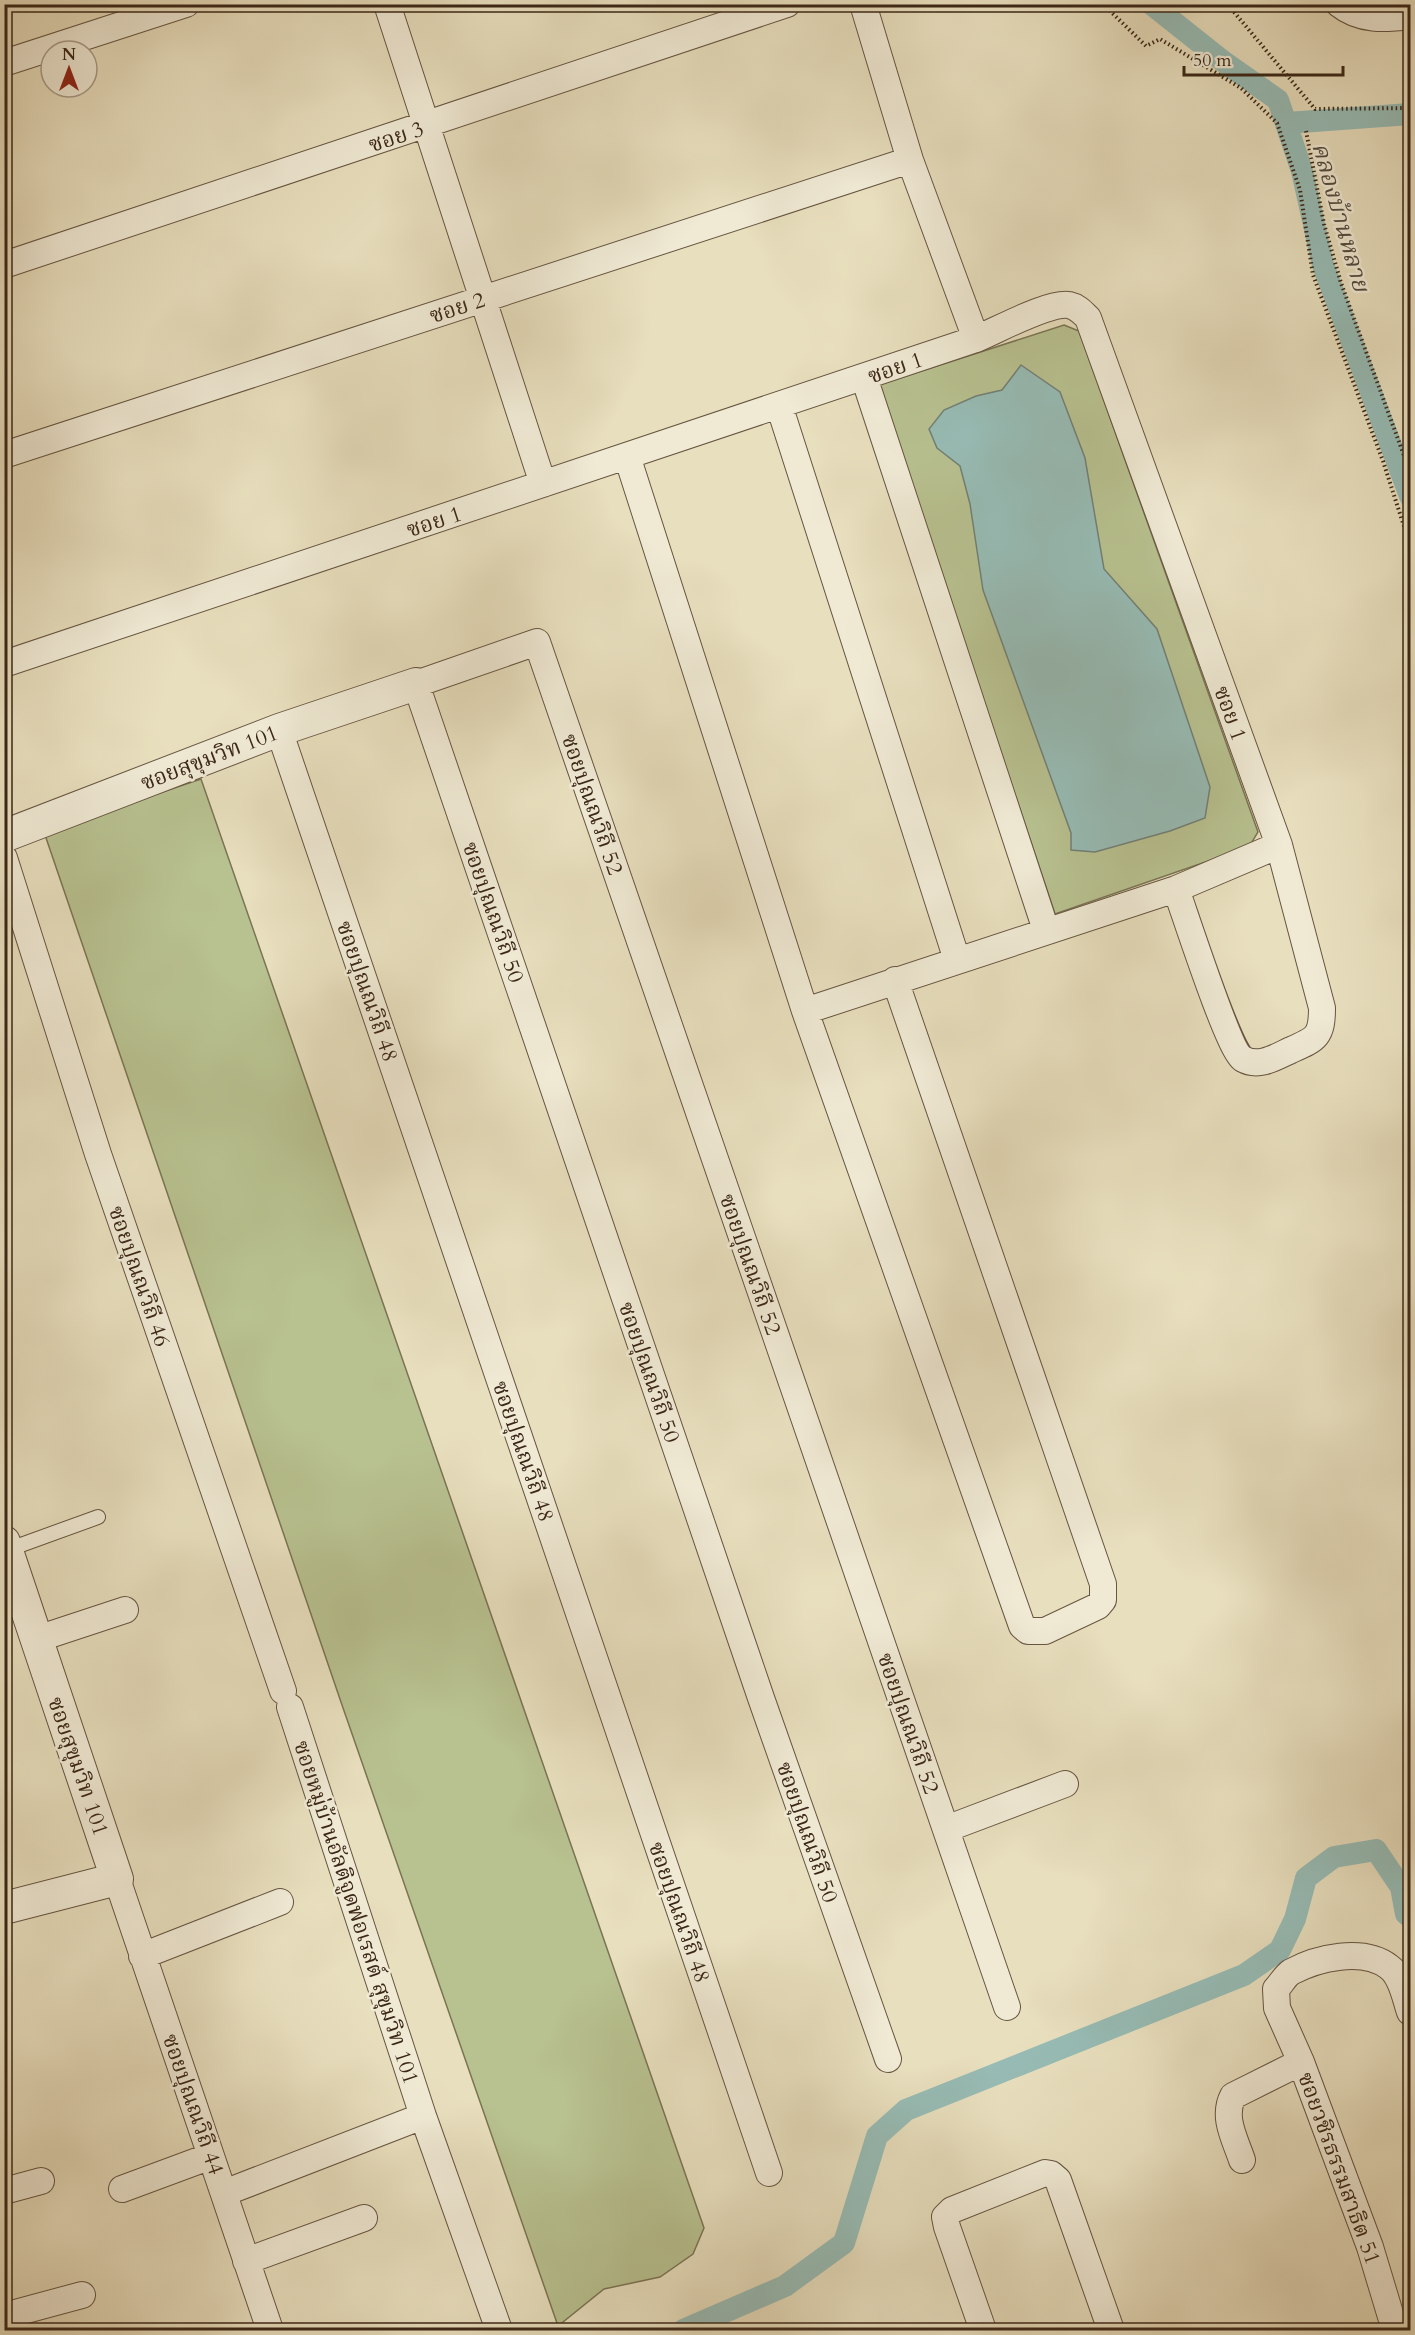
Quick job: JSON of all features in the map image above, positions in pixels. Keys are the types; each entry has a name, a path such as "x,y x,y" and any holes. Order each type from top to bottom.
{"street":[{"path":"4,63 186,4"},
{"path":"387,4 543,484"},
{"name":"ซอย 3","path":"4,265 787,4"},
{"path":"863,4 910,160 976,339"},
{"path":"1339,4 1348,11 1377,20 1410,16"},
{"name":"ซอย 2","path":"4,455 910,160"},
{"name":"ซอย 1","path":"4,664 976,339 1049,307 1068,305 1079,308 1088,318 1279,845 1322,1008 1322,1023 1319,1034 1313,1041 1264,1062 1253,1062 1238,1054 1221,1014 1176,889"},
{"path":"864,377 1046,930"},
{"path":"779,405 957,960"},
{"path":"627,456 805,1011 1022,1626 1028,1631 1045,1631 1098,1606 1104,1592 1103,1584 895,980"},
{"name":"ซอยปุณณวิถี 52","path":"416,684 537,642 1007,2007"},
{"name":"ซอยสุขุมวิท 101","path":"4,836 279,730 416,684"},
{"name":"ซอยปุณณวิถี 50","path":"416,684 761,1698 888,2059"},
{"name":"ซอยปุณณวิถี 48","path":"279,730 769,2173"},
{"path":"805,1011 1176,889 1279,845"},
{"name":"ซอยปุณณวิถี 46","path":"4,858 98,1154 286,1699"},
{"name":"ซอยสุขุมวิท 101","path":"6,1546 117,1879"},
{"path":"37,1639 125,1610"},
{"name":"ซอยหมู่บ้านอัลติจูดฟอเรสต์ สุขุมวิท 101","path":"286,1699 423,2116 499,2331"},
{"path":"946,1829 1065,1784"},
{"path":"4,1908 117,1879"},
{"name":"ซอยปุณณวิถี 44","path":"117,1879 270,2331"},
{"path":"142,1956 280,1902"},
{"name":"ซอยวชิรธรรมสาธิต 51","path":"1395,2331 1370,2247 1301,2062 1277,2008 1276,1989 1289,1973 1314,1963 1340,1957 1371,1958 1389,1967 1398,1977 1410,2012"},
{"path":"1242,2160 1228,2119 1228,2106 1233,2096 1301,2062"},
{"path":"224,2193 423,2116"},
{"path":"122,2188 211,2156"},
{"path":"983,2331 946,2227 945,2217 952,2210 1045,2173 1051,2174 1058,2180 1111,2331"},
{"path":"4,2191 41,2181"},
{"path":"246,2261 364,2218"},
{"path":"4,2316 82,2295"}],"lane":[{"path":"6,1546 98,1517"}],"path":[{"path":"1103,4 1146,46 1160,39 1241,88 1277,123 1300,190 1313,275 1383,461 1410,546"},
{"path":"1230,4 1234,12 1315,110 1410,108"},
{"path":"1306,131 1324,224 1341,283 1410,472"}],"green space":[{"path":"1064,325 1079,331 1258,832 1249,847 1055,914 878,385"},
{"path":"201,779 704,2228 693,2254 660,2277 604,2289 558,2326 342,1705 44,832"}],"water":[{"path":"1021,365 1060,392 1085,458 1104,569 1157,629 1210,787 1205,818 1170,831 1095,852 1071,850 1071,833 983,590 970,504 960,466 937,448 929,429 944,410 976,396 1002,390"}],"waterway":[{"name":"คลองบ้านหลาย","path":"1151,4 1224,62 1278,100 1302,171 1323,265 1410,496"},
{"path":"1287,123 1410,114"},
{"path":"683,2330 785,2286 844,2243 877,2136 906,2110 1244,1975 1280,1950 1295,1919 1306,1878 1334,1857 1376,1850 1401,1887 1406,1914 1410,1917"}]}
